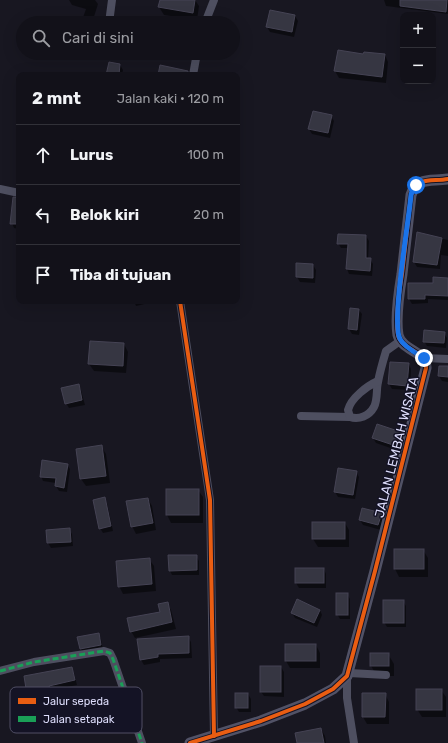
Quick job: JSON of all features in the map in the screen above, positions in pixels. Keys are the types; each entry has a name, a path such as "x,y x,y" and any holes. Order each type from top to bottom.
{"street":[{"path":"110,16 112,0"},
{"path":"208,16 214,0"},
{"path":"194,72 196,60"},
{"path":"448,179 427,181 420,183 413,188 398,303 398,332 400,340 424,358 448,359"},
{"path":"0,189 16,192"},
{"path":"180,304 210,500 214,736"},
{"path":"301,416 350,416 354,418 362,418 374,406 378,381 386,350 400,340"},
{"name":"JALAN LEMBAH WISATA","path":"342,680 426,368 424,358"},
{"path":"350,416 348,410 351,403 356,397 378,381"},
{"path":"0,671 34,662 110,652 114,658 124,687"},
{"path":"190,743 261,721 305,704 342,680 386,675"},
{"path":"342,680 347,698 354,743"},
{"path":"342,680 340,692 347,698"},
{"path":"139,733 142,743"}],"building":[{"path":"160,0 195,0 193,13 158,7"},
{"path":"400,0 447,0 446,12 400,6"},
{"path":"270,10 295,15 292,32 266,27"},
{"path":"338,50 363,54 364,52 385,54 382,77 334,71"},
{"path":"109,62 120,64 119,72 107,72"},
{"path":"160,65 188,71 188,72 159,72"},
{"path":"313,111 332,115 328,133 308,129"},
{"path":"13,197 16,198 16,224 10,224"},
{"path":"417,232 442,238 437,265 413,262"},
{"path":"338,234 366,235 366,258 371,258 370,271 346,269 348,244 337,244"},
{"path":"296,263 313,264 313,278 296,277"},
{"path":"433,277 448,278 448,296 425,295 425,299 408,299 408,283 433,283"},
{"path":"350,308 359,309 357,330 348,329"},
{"path":"424,330 445,332 444,343 423,342"},
{"path":"90,341 124,343 123,366 88,364"},
{"path":"390,362 409,363 407,386 388,384"},
{"path":"439,366 448,366 448,377 438,376"},
{"path":"79,384 82,400 65,404 61,388"},
{"path":"377,424 401,432 396,446 372,438"},
{"path":"102,445 106,476 80,479 76,449"},
{"path":"42,460 68,464 64,488 55,486 56,478 40,477"},
{"path":"338,468 357,471 353,495 334,492"},
{"path":"166,489 199,489 199,515 166,515"},
{"path":"105,497 111,526 99,529 93,500"},
{"path":"148,498 153,523 131,527 126,501"},
{"path":"362,508 382,513 378,525 359,520"},
{"path":"312,522 345,522 345,539 312,539"},
{"path":"70,528 71,542 47,543 46,530"},
{"path":"394,549 424,549 424,569 394,569"},
{"path":"168,555 197,555 197,570 169,571"},
{"path":"150,558 152,584 118,587 116,561"},
{"path":"295,568 324,568 324,583 295,583"},
{"path":"336,593 348,593 348,615 336,615"},
{"path":"297,599 320,610 314,623 291,613"},
{"path":"383,600 404,600 404,623 383,623"},
{"path":"168,602 172,622 130,632 127,618 160,612 158,604"},
{"path":"99,633 101,645 80,649 77,637"},
{"path":"189,636 189,653 158,654 158,657 140,660 137,639"},
{"path":"285,644 316,644 316,661 285,661"},
{"path":"370,653 389,653 389,666 370,666"},
{"path":"260,666 281,666 281,692 260,692"},
{"path":"72,667 75,680 49,687 26,687 24,676"},
{"path":"416,689 442,689 442,710 416,710"},
{"path":"235,693 248,693 248,708 235,708"},
{"path":"362,693 386,693 385,717 362,717"},
{"path":"321,728 324,743 297,743 295,733"}],"marked path":[{"path":"0,671 34,662 104,651 110,653 123,687"},
{"path":"139,733 142,743"}],"cycle path":[{"path":"190,743 261,721 305,704 333,689 347,676 426,368 423,358 404,345 400,340 397,328 398,304 411,195 417,185 421,182 448,179"},
{"path":"180,304 210,500 214,736"}],"route":[{"path":"416,185 413,188 411,195 398,303 398,332 400,340 424,358"}]}
